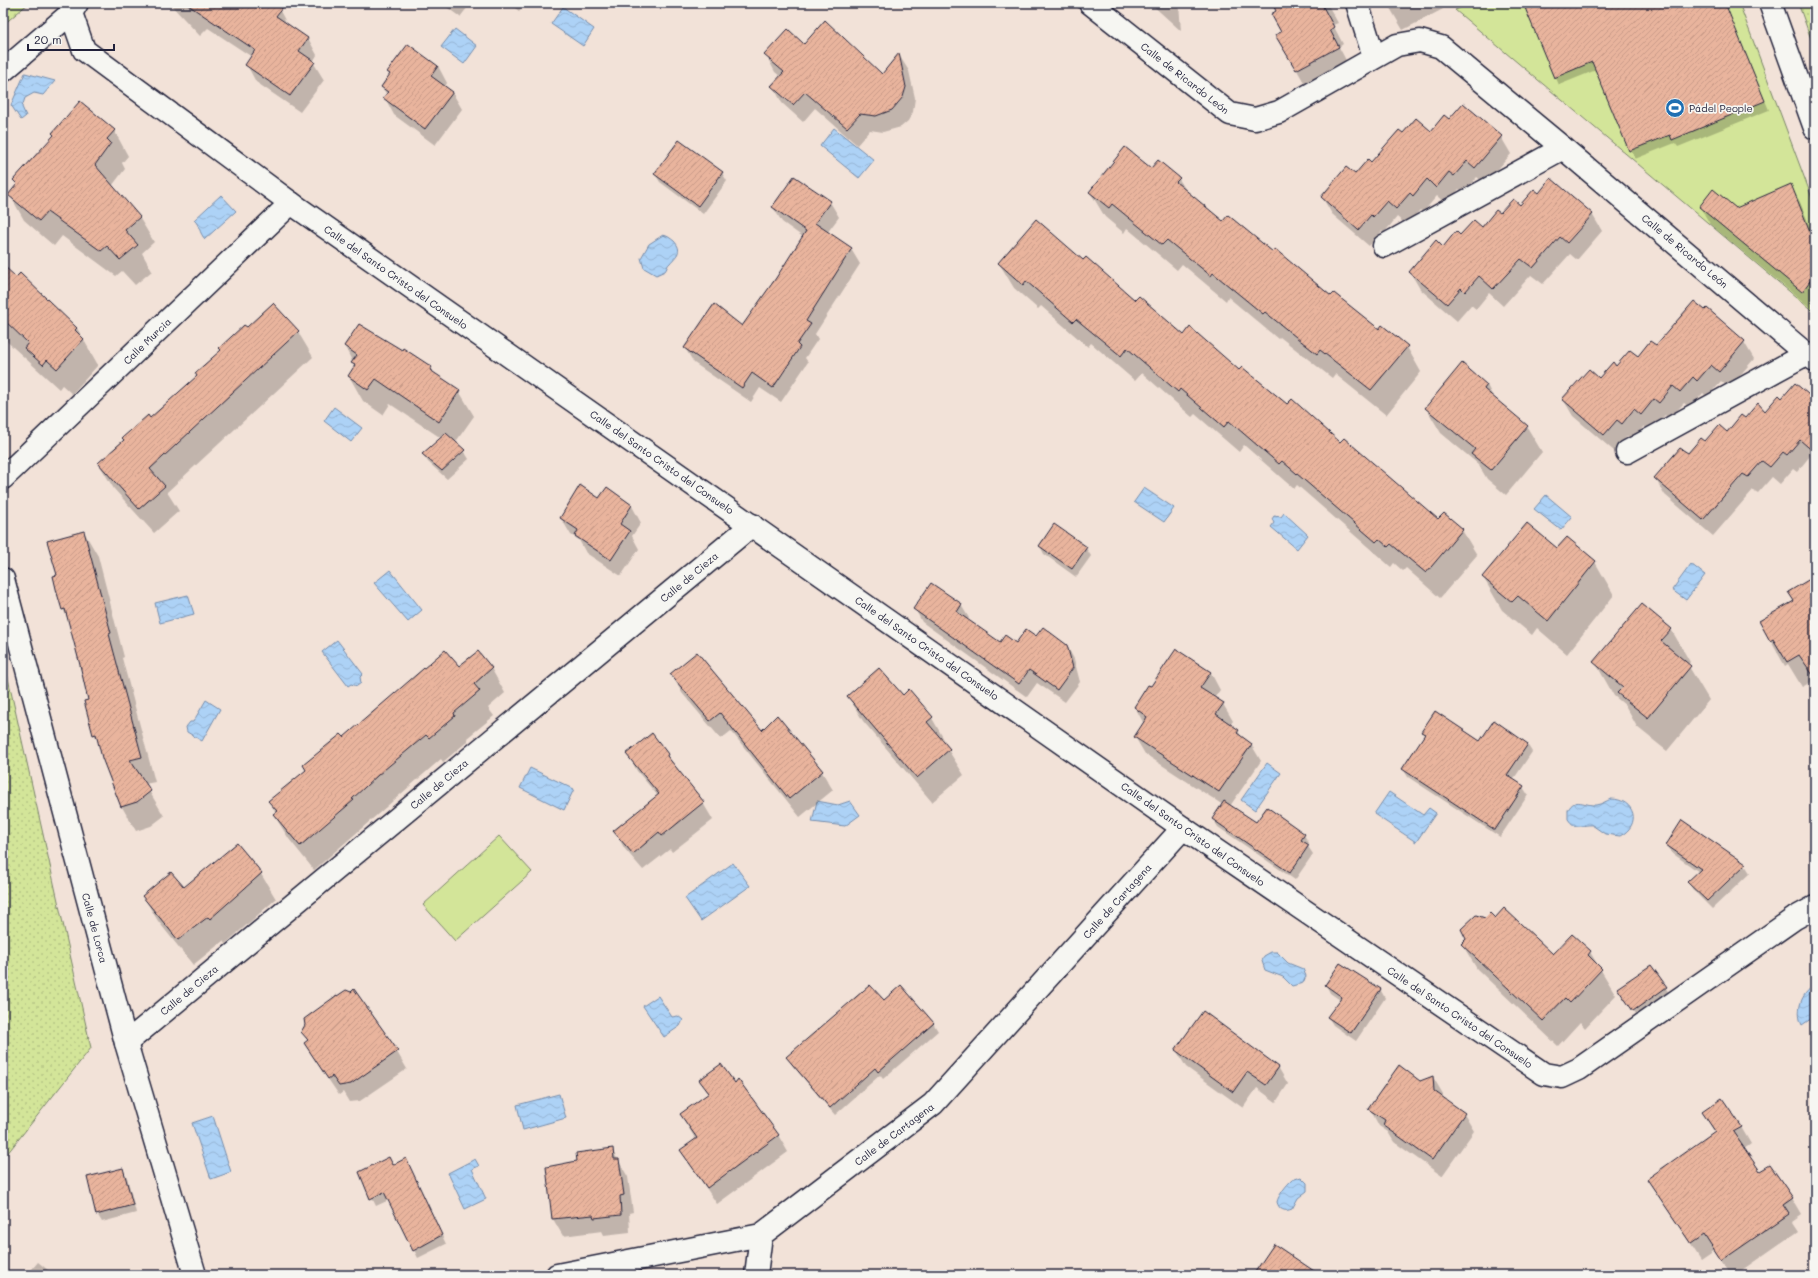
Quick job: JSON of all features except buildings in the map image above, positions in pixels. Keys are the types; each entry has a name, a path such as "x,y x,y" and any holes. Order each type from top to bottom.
{"street":[{"name":"Calle de Ricardo León","path":"1090,3 1230,114 1255,119 1279,112 1397,46 1420,41 1441,47 1811,357 1627,452"},
{"path":"1357,3 1374,58"},
{"path":"1770,3 1815,128"},
{"path":"3,71 74,8"},
{"name":"Calle del Santo Cristo del Consuelo","path":"74,8 84,50 291,203 1183,828 1544,1074 1562,1077 1579,1069 1795,918 1815,907"},
{"path":"1384,246 1563,148"},
{"name":"Calle Murcia","path":"3,478 291,203"},
{"name":"Calle de Cieza","path":"126,1043 752,525"},
{"name":"Calle de Lorca","path":"3,579 126,1043 195,1275"},
{"name":"Calle de Cartagena","path":"557,1275 761,1235 933,1104 1183,828"},
{"path":"756,1275 761,1235"}],"green space":[{"path":"3,3 29,3 3,25"},
{"name":"Pádel People","path":"1472,3 1739,3 1815,206 1815,313 1455,10"},
{"path":"1798,3 1815,3 1815,50"},
{"path":"3,656 91,1048 3,1159"},
{"path":"499,836 532,872 455,941 423,905"}],"water":[{"path":"563,7 594,29 583,46 551,24"},
{"path":"455,29 477,46 464,64 441,47"},
{"path":"25,73 55,81 43,95 34,93 25,98 22,107 26,116 21,120 11,105"},
{"path":"834,128 874,160 859,178 820,146"},
{"path":"221,195 236,211 205,239 194,220"},
{"path":"663,235 674,241 679,250 665,271 656,275 644,268 641,258 649,244"},
{"path":"334,407 362,428 351,442 324,421"},
{"path":"1144,488 1174,508 1164,522 1134,502"},
{"path":"1546,495 1572,517 1561,530 1534,509"},
{"path":"1284,513 1308,535 1297,549 1271,527 1274,523 1272,519 1274,516 1281,517"},
{"path":"1691,564 1705,575 1686,600 1672,590"},
{"path":"390,570 422,610 408,622 374,583"},
{"path":"188,595 194,614 160,623 155,603"},
{"path":"337,640 363,674 360,677 361,683 357,686 351,684 348,686 322,652"},
{"path":"206,700 220,709 202,741 187,732 186,727 190,722 193,722"},
{"path":"1267,763 1281,773 1255,810 1241,800"},
{"path":"530,768 574,789 564,810 520,788"},
{"path":"1389,792 1423,815 1429,808 1436,813 1416,842 1374,814"},
{"path":"1611,799 1626,803 1633,813 1631,826 1620,836 1605,834 1592,825 1576,826 1568,819 1568,810 1574,803 1596,805"},
{"path":"817,801 838,805 850,801 860,815 845,826 812,822"},
{"path":"733,863 750,886 701,921 685,898"},
{"path":"1271,952 1277,952 1288,963 1303,969 1306,976 1303,983 1292,986 1283,977 1265,970 1262,961 1264,956"},
{"path":"1811,988 1815,993 1815,1016 1802,1025 1799,1015 1800,1005 1804,995"},
{"path":"658,996 672,1017 678,1016 683,1020 680,1026 664,1037 643,1006"},
{"path":"559,1094 566,1118 523,1130 517,1105"},
{"path":"213,1116 231,1172 211,1179 192,1123"},
{"path":"475,1159 479,1166 472,1169 486,1199 465,1209 448,1173"},
{"path":"1301,1177 1307,1183 1307,1191 1298,1198 1292,1209 1281,1209 1277,1202 1281,1193 1292,1180"}],"place":[{"name":"Pádel People","path":"1675,108"}]}
